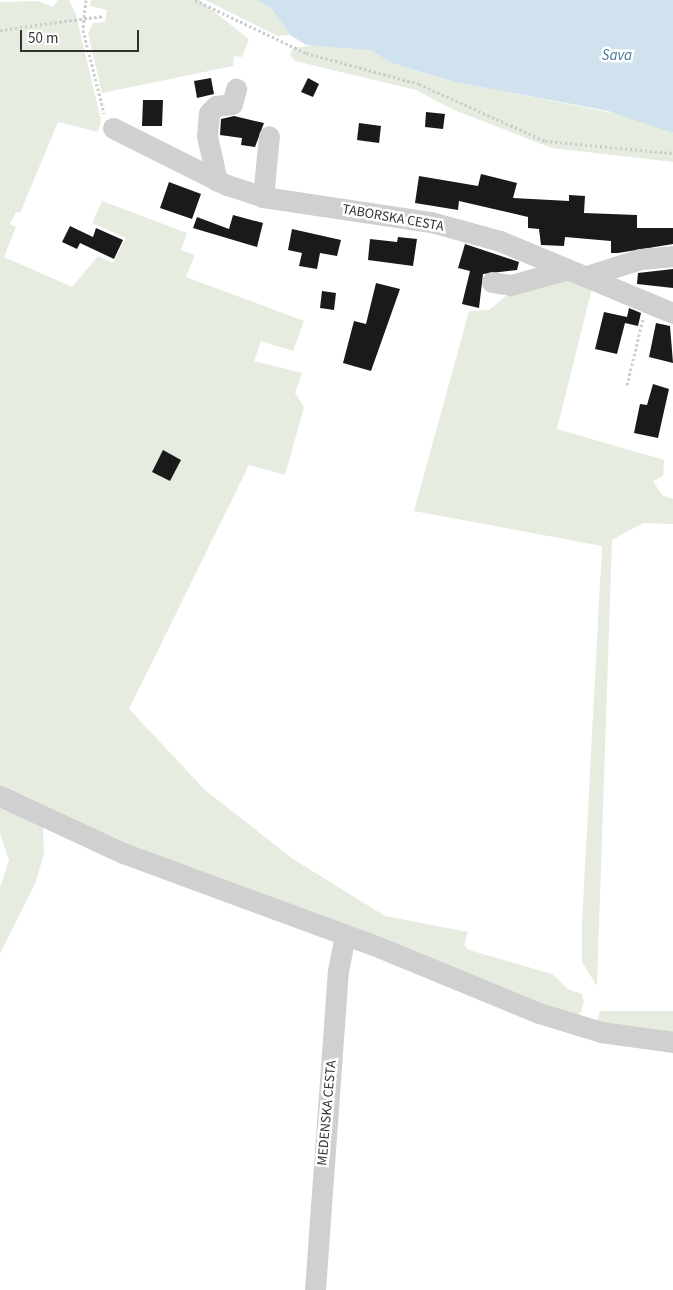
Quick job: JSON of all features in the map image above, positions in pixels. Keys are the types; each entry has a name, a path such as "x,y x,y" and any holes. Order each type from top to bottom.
{"street":[{"path":"217,181 206,136 209,113 216,106 232,104 236,88"},
{"name":"TABORSKA CESTA","path":"113,128 217,181 263,197 430,222 500,241 568,270 590,275 673,312"},
{"path":"263,197 269,136"},
{"path":"590,275 640,259 673,256"},
{"path":"492,282 520,284 568,270"},
{"path":"0,796 123,853 345,936 565,1022 673,1042"},
{"name":"MEDENSKA CESTA","path":"315,1290 338,971 345,936"}],"path":[{"path":"86,0 83,15 97,91 113,128"},
{"path":"195,0 306,53 419,84 545,141 673,153"},
{"path":"0,30 83,15 102,16"},
{"path":"627,385 647,301"}],"shaded area":[{"path":"58,0 69,0 76,15 101,120 98,132 58,122 20,213 16,212 10,224 16,227 4,257 72,287 98,256 113,263 126,238 92,223 102,201 187,233 181,250 195,255 186,277 304,321 293,351 261,341 254,361 302,373 295,393 304,407 285,475 249,465 129,709 205,790 293,859 385,916 468,932 464,945 469,950 552,974 568,989 582,994 584,1002 578,1019 126,847 0,790 0,2 38,1 53,7"},
{"path":"91,0 199,0 249,39 242,57 234,56 233,66 102,93 88,34 93,23 105,22 107,10 90,6"},
{"path":"205,0 257,0 272,9 290,35 278,36"},
{"path":"325,44 371,50 391,63 455,82 629,116 673,133 673,162 552,148 454,110 416,90 295,61 290,55 293,48"},
{"path":"565,276 593,284 557,429 664,460 663,476 653,481 662,495 673,499 673,524 643,523 612,540 597,986 582,962 582,924 602,546 414,511 469,311 489,310 511,292"},
{"path":"0,804 43,826 44,854 35,884 0,954 0,888 9,860 0,834"},
{"path":"600,1011 673,1011 673,1037 596,1025"}],"water":[{"name":"Sava","path":"257,0 673,0 673,133 608,111 455,82 391,63 371,50 306,45 290,35 272,9"}],"building":[{"path":"211,78 214,94 197,98 194,81"},
{"path":"308,78 319,84 313,97 301,92"},
{"path":"143,100 163,100 162,126 142,126"},
{"path":"426,112 445,114 443,129 425,127"},
{"path":"234,116 264,123 255,147 241,145 242,138 220,135 221,119"},
{"path":"359,123 381,126 379,143 357,140"},
{"path":"481,174 517,183 513,198 569,201 569,195 585,196 584,213 637,215 637,228 673,228 673,244 618,253 611,253 611,241 565,237 564,246 541,245 539,229 528,228 528,217 459,201 458,210 415,203 419,176 478,186"},
{"path":"169,182 201,194 192,219 160,208"},
{"path":"233,215 263,223 257,247 193,228 197,217 229,229"},
{"path":"70,226 93,237 96,228 123,240 114,259 80,243 77,249 62,242"},
{"path":"292,229 341,240 337,256 320,253 317,269 299,266 302,253 288,250"},
{"path":"398,237 417,239 413,266 368,260 370,239 397,242"},
{"path":"465,244 519,262 517,270 483,274 479,308 462,304 470,271 458,268"},
{"path":"673,269 673,288 637,284 638,273"},
{"path":"376,283 400,289 371,371 343,363 354,321 366,324"},
{"path":"322,291 336,293 334,310 320,308"},
{"path":"629,308 641,313 638,326 625,323 617,354 595,349 604,312 627,317"},
{"path":"656,323 670,326 673,363 649,357"},
{"path":"653,384 669,389 658,438 634,433 640,404 647,405"},
{"path":"163,450 181,460 170,481 152,472"}]}
